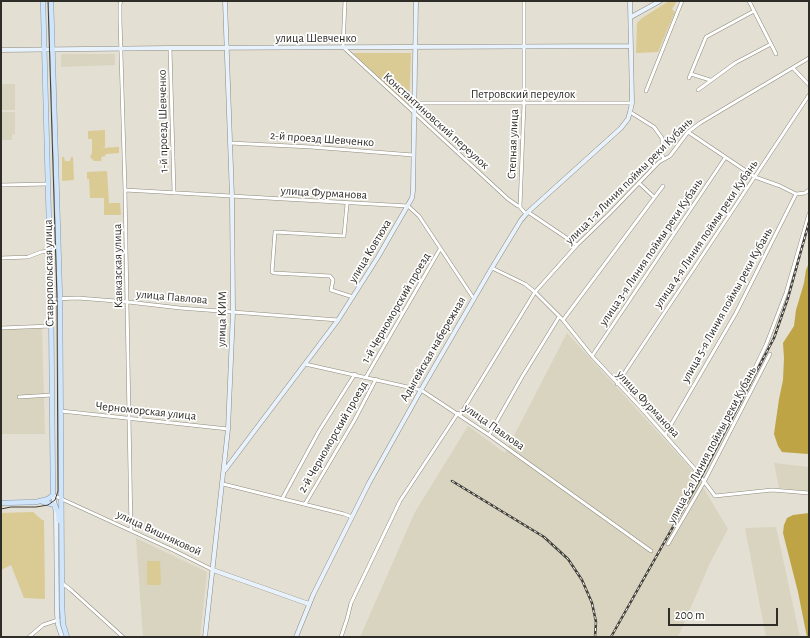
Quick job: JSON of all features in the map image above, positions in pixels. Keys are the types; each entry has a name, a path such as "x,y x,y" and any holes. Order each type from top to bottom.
{"main road":[{"name":"Ставропольская улица","path":"43,1 51,299 53,495"},
{"name":"Ставропольская улица","path":"52,1 52,49 60,299 61,544 63,619 67,637"},
{"path":"36,502 48,499 53,495"},
{"path":"1,503 46,502 55,505"},
{"name":"Ставропольская улица","path":"55,505 58,513 61,544"}],"street":[{"name":"Кавказская улица","path":"121,1 128,302 131,530"},
{"name":"улица КИМ","path":"205,637 228,429 233,312 232,197 225,1"},
{"path":"343,47 345,1"},
{"name":"улица Ковтюха","path":"224,471 354,297 408,206 413,191 416,1"},
{"name":"Степная улица","path":"524,1 524,103 520,207 527,213"},
{"name":"Адыгейская набережная","path":"296,637 309,604 352,517 421,390 492,268 527,213 621,128 630,112 632,103 630,1"},
{"path":"631,17 660,1"},
{"path":"646,91 682,1"},
{"path":"749,1 776,54"},
{"path":"689,78 706,37 754,11"},
{"path":"698,90 735,63 771,44"},
{"name":"улица Шевченко","path":"1,50 631,46"},
{"name":"Константиновский переулок","path":"343,47 508,199 518,206"},
{"name":"1-й проезд Шевченко","path":"170,48 174,193"},
{"name":"улица 1-я Линия поймы реки Кубань","path":"341,637 351,603 400,501 459,414 535,292 577,244 658,162 670,156 688,132 700,123 809,58"},
{"path":"793,68 809,85"},
{"path":"691,74 710,80"},
{"name":"улица 4-я Линия поймы реки Кубань","path":"617,384 809,95"},
{"name":"Петровский переулок","path":"414,103 632,103"},
{"path":"630,112 654,127 662,138 662,155 664,159"},
{"path":"688,132 755,177 780,186 796,194 807,194 809,190"},
{"name":"2-й проезд Шевченко","path":"230,143 311,147 414,155"},
{"name":"улица 3-я Линия поймы реки Кубань","path":"592,356 725,158"},
{"path":"639,182 654,197"},
{"path":"1,185 48,184"},
{"path":"563,320 663,186"},
{"name":"улица Фурманова","path":"125,190 347,204 408,206"},
{"name":"улица 5-я Линия поймы реки Кубань","path":"665,435 736,313 796,194"},
{"path":"347,204 344,236 275,232 272,272 330,276 333,280 331,290 354,297"},
{"path":"408,206 419,216 474,299"},
{"path":"527,213 577,244"},
{"name":"улица 6-я Линия поймы реки Кубань","path":"699,474 766,345 786,293 809,214"},
{"name":"1-й Черноморский проезд","path":"366,377 440,249"},
{"path":"1,258 28,257 41,252 50,251"},
{"name":"улица Фурманова","path":"492,268 525,284 563,320 592,356 699,474 715,496 772,490 809,492"},
{"name":"улица Павлова","path":"51,299 78,298 338,320"},
{"path":"489,435 559,317"},
{"path":"1,328 51,326"},
{"name":"улица 6-я Линия поймы реки Кубань","path":"668,544 704,482 770,354"},
{"name":"улица Павлова","path":"305,364 421,390 489,435 651,551"},
{"name":"1-й Черноморский проезд","path":"282,499 319,431 355,374"},
{"name":"2-й Черноморский проезд","path":"305,504 354,421 376,379"},
{"path":"19,397 52,395"},
{"name":"Черноморская улица","path":"61,411 130,418 133,420 228,429"},
{"path":"223,484 352,517"},
{"name":"улица Вишняковой","path":"53,495 131,530 213,570 309,604"},
{"name":"Ставропольская улица","path":"53,495 55,505 58,620 62,637"},
{"path":"62,583 123,637"},
{"path":"29,637 43,626 58,620"}],"shaded area":[{"path":"669,1 677,1 672,9 675,12 658,52 636,53 637,23 642,18"},
{"path":"353,53 411,53 409,105 390,88"},
{"path":"61,54 115,54 115,65 61,67"},
{"path":"15,84 15,110 1,110 1,85"},
{"path":"1,112 15,112 15,134 12,135 12,140 1,140"},
{"path":"105,130 105,147 102,148 119,147 119,153 106,154 104,157 102,156 101,161 94,161 90,157 92,153 92,139 88,139 88,131"},
{"path":"62,157 64,157 65,161 70,161 71,157 73,157 74,180 62,181"},
{"path":"107,171 109,203 120,203 121,215 104,215 104,198 90,198 87,172"},
{"path":"809,263 808,454 782,452 778,446 774,434 783,380 783,343 794,326 796,310"},
{"path":"42,328 45,434 1,434 1,329"},
{"path":"567,333 694,472 728,529 710,563 678,637 360,637 415,512 468,426 505,453"},
{"path":"774,463 809,467 809,491 779,488"},
{"path":"33,512 44,520 45,599 24,598 11,565 1,570 1,513"},
{"path":"809,513 809,637 807,637 798,592 783,533 787,518 793,515"},
{"path":"776,527 800,637 766,637 745,528"},
{"path":"136,538 207,572 200,637 143,637"},
{"path":"147,561 160,561 161,585 147,585"}],"tram line":[{"path":"1,509 48,505 55,500 58,491 57,299 48,1"}],"railway":[{"path":"611,637 701,477 774,338 788,298 809,222"},
{"path":"452,481 544,537 568,559 582,580 592,603 596,622 595,637"}]}
